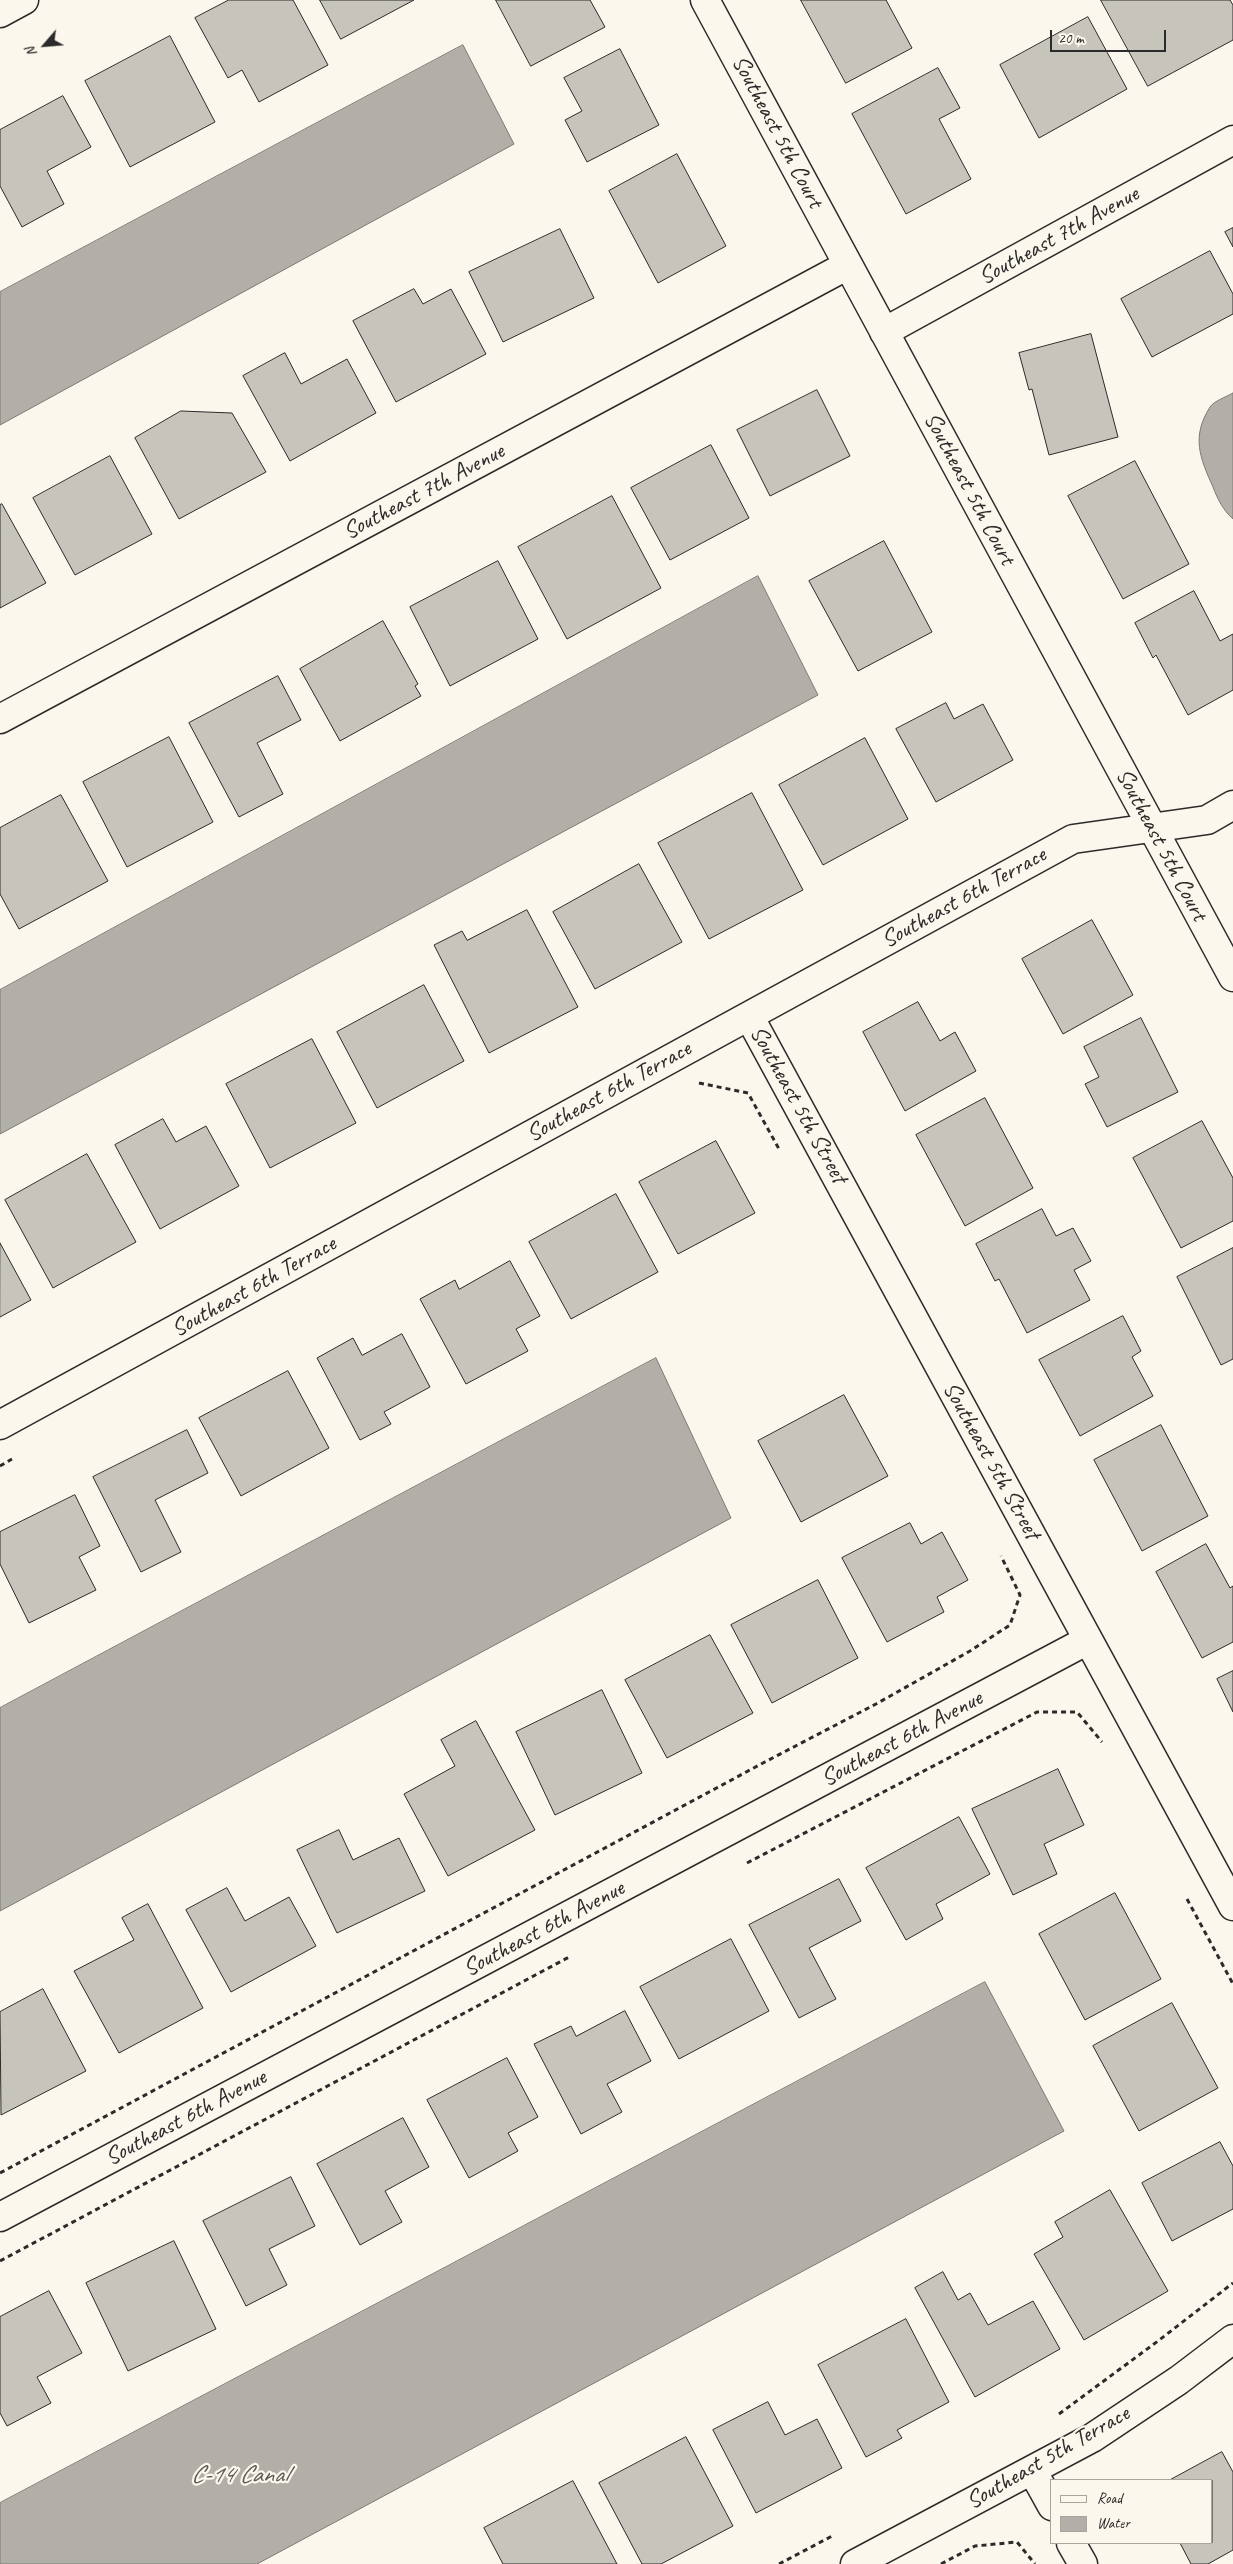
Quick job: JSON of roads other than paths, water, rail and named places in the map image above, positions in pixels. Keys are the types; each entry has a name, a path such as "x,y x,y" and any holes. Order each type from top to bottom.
{"street":[{"path":"0,13 24,0"},
{"name":"Southeast 5th Court","path":"705,0 1233,978"},
{"name":"Southeast 7th Avenue","path":"884,332 1233,140"},
{"name":"Southeast 7th Avenue","path":"0,719 848,265"},
{"name":"Southeast 6th Terrace","path":"0,1425 1073,838 1207,820 1233,805"},
{"name":"Southeast 5th Street","path":"749,1016 1233,1906"},
{"name":"Southeast 6th Avenue","path":"0,2218 1088,1640"},
{"name":"Southeast 5th Terrace","path":"855,2564 1100,2432 1179,2380 1233,2339"},
{"path":"1032,2470 1050,2502"},
{"path":"1073,2544 1083,2564"}],"water":[{"path":"463,45 514,144 0,425 0,292"},
{"path":"1233,393 1233,519 1221,504 1208,476 1201,457 1199,438 1204,418 1210,407"},
{"path":"758,576 818,695 0,1134 0,990"},
{"path":"656,1358 731,1518 0,1911 0,1708"},
{"name":"C-14 Canal","path":"985,1982 1064,2131 257,2564 0,2564 0,2503"}]}
